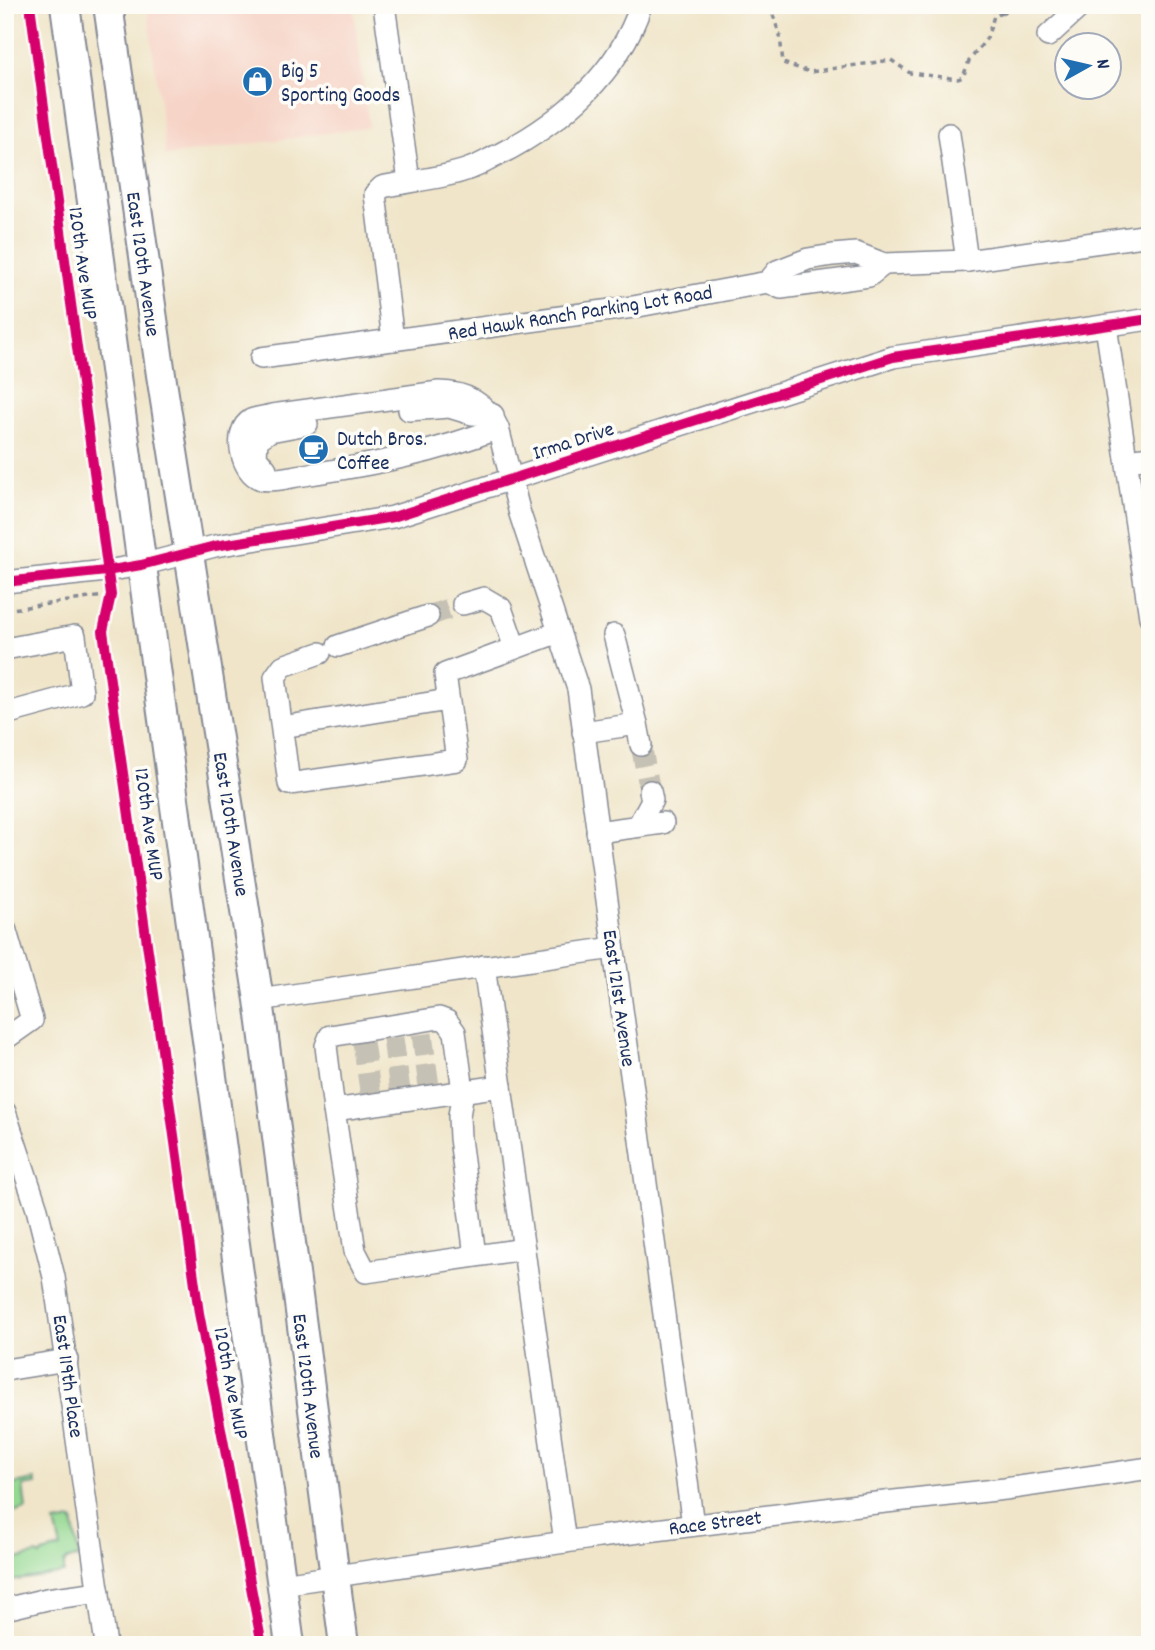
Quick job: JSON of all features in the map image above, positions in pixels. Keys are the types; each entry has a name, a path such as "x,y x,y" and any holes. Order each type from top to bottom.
{"main road":[{"name":"East 120th Avenue","path":"65,5 290,1645"},
{"name":"East 120th Avenue","path":"108,5 161,375 259,1000 344,1645"}],"street":[{"path":"384,5 409,181"},
{"path":"393,340 375,194 382,187 471,169 532,137 584,96 617,55 641,5"},
{"path":"1048,36 1082,5"},
{"path":"948,134 967,261"},
{"name":"Red Hawk Ranch Parking Lot Road","path":"261,358 633,307 768,282 777,271 808,259 832,255 856,253 884,264 967,261 1150,235"},
{"name":"Irma Drive","path":"5,582 106,571 141,565 190,551 393,517 893,357 1150,319"},
{"path":"1107,326 1147,577 1150,617"},
{"path":"439,391 456,392 470,397 495,421 444,448 378,463 262,479 252,474 243,460 242,430 250,420 272,415 439,391"},
{"name":"East 121st Avenue","path":"495,421 520,514 578,688 693,1525"},
{"path":"1127,460 1150,457"},
{"path":"463,604 484,598 501,608 515,648"},
{"path":"429,617 283,666 275,677 289,785 457,760 444,674 559,632"},
{"path":"614,635 641,745"},
{"path":"5,649 75,636 82,693 5,714"},
{"path":"282,727 449,700"},
{"path":"583,732 637,724"},
{"path":"638,826 652,800 650,792"},
{"path":"597,832 663,823"},
{"path":"5,928 32,1020 5,1040"},
{"path":"259,1000 613,948"},
{"path":"484,966 565,1542"},
{"path":"475,1256 460,1138 459,1116 463,1091 455,1031 447,1021 439,1018 421,1028 362,1036 335,1034 327,1040 334,1110 355,1251 366,1272 524,1249"},
{"path":"334,1110 430,1091 463,1091 501,1086"},
{"name":"East 119th Place","path":"5,1113 47,1245 67,1360 106,1645"},
{"path":"5,1370 67,1360"},
{"name":"Race Street","path":"282,1584 565,1542 1005,1489 1150,1468"},
{"path":"5,1609 99,1592"}],"path":[{"path":"773,5 783,64 810,72 891,60 910,74 958,79 963,77 969,61 987,38 994,16 1016,5"},
{"path":"994,5 1004,12"},
{"path":"106,571 111,595 108,607"},
{"path":"5,610 111,595"}],"shaded area":[{"path":"147,5 353,5 369,127 166,156"}],"green space":[{"path":"35,1480 36,1484 23,1486 26,1509 5,1515 5,1486"},
{"path":"73,1520 79,1558 68,1559 64,1563 64,1573 11,1581 6,1562 37,1554 40,1556 61,1548 55,1523"}],"tunnel":[{"path":"428,616 463,604"},
{"path":"641,745 650,791"},
{"path":"422,1034 429,1087"},
{"path":"393,1038 400,1091"},
{"path":"363,1042 372,1104"}],"cycle path":[{"name":"120th Ave MUP","path":"30,5 111,595 103,631 199,1313 262,1645"},
{"path":"5,582 106,571 215,546 393,517 893,357 1150,319"}],"place":[{"name":"Big 5 Sporting Goods","path":"258,82"},
{"name":"Dutch Bros. Coffee","path":"314,450"}]}
